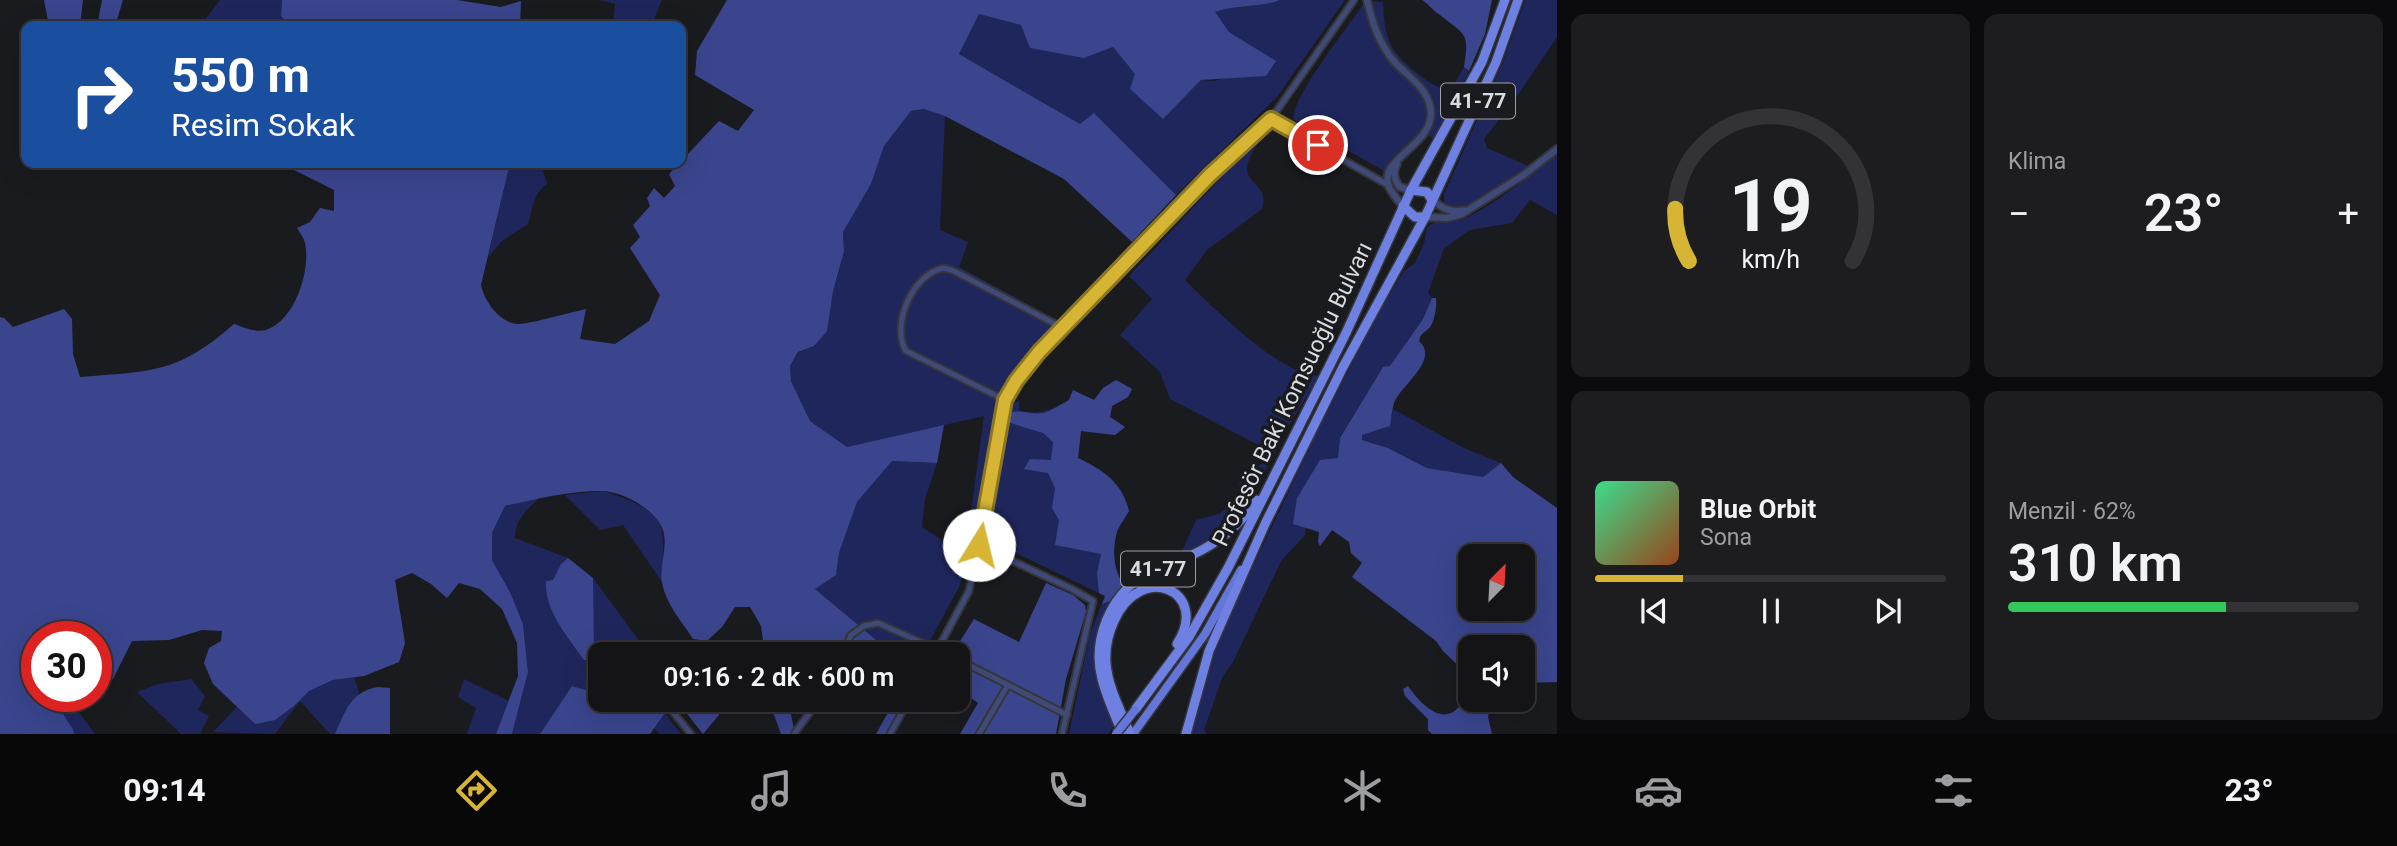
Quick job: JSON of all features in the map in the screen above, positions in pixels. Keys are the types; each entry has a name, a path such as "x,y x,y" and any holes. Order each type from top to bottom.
{"highway":[{"name":"41-77","path":"1411,190 1482,62 1506,0"},
{"name":"41-77","path":"1432,200 1496,62 1518,0"},
{"path":"1411,190 1423,190 1432,200 1425,217 1415,217 1403,206 1411,190"},
{"name":"Profesör Baki Komsuoğlu Bulvarı","path":"1135,710 1189,637 1207,607 1346,333 1403,206"},
{"name":"Profesör Baki Komsuoğlu Bulvarı","path":"1265,524 1343,367 1425,217"},
{"name":"41-77","path":"1123,734 1102,680 1099,658 1105,625 1114,606 1127,589 1143,576 1206,548 1237,523 1252,508 1293,439"},
{"path":"1186,734 1209,651 1265,524"},
{"path":"1134,732 1108,672 1106,657 1109,636 1118,612 1131,596 1142,589 1158,587 1171,591 1181,600 1187,623 1182,636 1135,710"}],"main road":[{"name":"Profesör Baki Komsuoğlu Bulvarı","path":"1134,732 1205,634 1265,524"},
{"name":"Profesör Baki Komsuoğlu Bulvarı","path":"1116,734 1135,710"}],"street":[{"path":"942,642 969,591 1005,400 1028,365 1061,327 1210,175 1271,119 1354,0"},
{"path":"1367,0 1377,35 1392,59 1420,85 1430,107 1431,116 1427,130 1390,171 1388,185"},
{"path":"1271,119 1388,185 1403,206"},
{"path":"1425,217 1454,218 1525,174 1557,149"},
{"path":"1399,159 1395,168 1396,182 1400,187 1411,190"},
{"path":"1432,200 1450,211 1457,212 1472,207"},
{"path":"1005,400 906,351 902,345 903,313 926,275 943,268 952,270 1061,327"},
{"path":"979,545 1093,601 1062,734"},
{"path":"848,642 851,635 864,626 878,623 917,642"},
{"path":"970,666 1067,715"},
{"path":"979,734 1008,685"},
{"path":"673,712 691,734"},
{"path":"794,734 810,712"},
{"path":"890,734 902,712"}],"shaded area":[{"path":"44,0 83,0 81,21 48,21"},
{"path":"102,0 123,0 117,21 98,21"},
{"path":"220,0 282,0 281,16 285,21 204,21"},
{"path":"282,0 457,0 501,7 521,1 520,21 285,21 281,16"},
{"path":"600,0 662,0 653,21 613,21 615,4"},
{"path":"727,0 1280,0 1215,12 1229,32 1276,61 1266,76 1201,80 1163,119 1130,89 1135,74 1113,47 1084,58 1030,48 1021,25 979,14 959,54 1080,124 1094,113 1176,195 1132,242 1064,179 945,116 924,109 911,111 884,146 871,184 843,232 844,252 833,291 827,331 814,346 798,352 790,366 791,381 810,421 847,447 944,425 937,463 892,461 857,502 839,553 836,575 815,589 879,642 763,642 761,626 750,607 735,607 722,627 707,641 693,639 664,591 661,577 664,534 656,518 639,504 620,494 601,491 577,492 505,506 492,533 492,560 510,592 523,624 528,672 512,734 496,734 518,676 517,643 502,609 480,589 459,583 447,598 412,573 395,580 405,643 399,662 364,676 333,680 309,691 275,720 255,724 213,684 204,663 209,648 221,641 222,631 202,630 169,640 132,641 112,679 112,621 21,621 21,712 62,712 74,734 0,734 0,317 13,327 64,309 72,319 73,354 80,377 163,367 196,353 234,324 254,330 266,330 276,325 293,306 306,267 304,241 297,228 310,222 320,208 334,211 334,190 290,168 509,168 481,285 485,297 503,319 516,324 586,309 580,339 615,344 649,321 660,295 630,248 640,237 633,225 650,206 647,198 654,188 664,198 675,186 669,174 675,168 686,168 686,156 719,121 738,131 754,110 695,75 697,51"},
{"path":"1280,0 1345,0 1277,97 1176,195 1095,114 1080,124 959,54 979,14 1021,25 1084,58 1113,47 1135,74 1163,119 1201,80 1215,81 1275,61 1229,32 1214,12"},
{"path":"1422,0 1492,0 1485,34 1469,71 1464,67 1464,35"},
{"path":"1525,0 1557,0 1557,37 1484,139 1487,148 1528,166 1465,208 1455,209 1444,203 1444,194 1503,62"},
{"path":"1371,1 1383,2 1391,45 1407,65 1423,77 1445,90 1452,88 1464,67 1469,71 1436,140 1429,136 1435,121 1432,97 1384,40"},
{"path":"1363,5 1373,34 1384,54 1418,89 1428,107 1426,127 1417,138 1397,153 1386,172 1294,120 1295,110 1310,81"},
{"path":"924,109 945,116 940,230 968,242 959,267 1057,320 1005,386 996,406 989,455 960,585 929,642 879,642 815,589 836,575 839,553 857,502 892,461 937,463 925,499 922,527 965,555 984,416 847,447 810,421 791,381 790,366 799,352 814,346 840,268 844,252 843,232 871,184 884,146 911,111"},
{"path":"1260,140 1247,167 1248,175 1261,191 1262,209 1207,250 1185,280 1229,322 1267,353 1304,373 1320,376 1246,504 1220,531 1180,556 1196,520 1219,514 1237,500 1240,480 1245,471 1254,469 1266,460 1266,449 1170,399 1160,372 1120,335 1152,299 1129,276 1231,167"},
{"path":"1557,154 1557,215 1530,200 1512,223 1470,230 1444,248 1428,293 1432,298 1423,319 1390,367 1383,367 1340,438 1338,458 1293,523 1306,527 1305,535 1281,561 1233,662 1222,678 1204,730 1207,734 1191,734 1213,654 1225,625 1319,428 1374,321 1403,272 1415,263 1424,244 1427,228 1436,222 1463,219 1480,211"},
{"path":"509,168 542,168 547,184 536,197 528,224 502,241 488,257"},
{"path":"1432,298 1436,298 1433,321 1419,341 1425,356 1417,372 1394,403 1390,426 1362,435 1362,440 1388,448 1427,468 1483,477 1501,463 1513,477 1557,508 1557,682 1535,683 1535,635 1458,635 1458,665 1436,641 1352,577 1362,563 1351,553 1349,542 1332,530 1320,546 1319,532 1293,524 1297,498 1320,460 1338,458 1340,438 1383,367 1390,366 1423,319"},
{"path":"1116,380 1132,389 1128,397 1112,406 1110,417 1125,427 1115,435 1081,431 1078,458 1110,478 1122,492 1129,511 1118,530 1114,549 1116,569 1125,586 1103,622 1095,646 1098,682 1114,726 1108,734 1069,734 1090,634 1105,596 991,541 998,470 1008,417 1014,402 1019,401 1019,410 1032,413 1045,411 1069,400 1073,390 1094,400 1103,388"},
{"path":"1116,380 1132,389 1128,397 1112,406 1110,417 1125,427 1115,435 1081,431 1078,458 1110,478 1122,492 1129,511 1118,530 1114,549 1116,569 1125,586 1113,600 1102,604 1105,596 1099,593 1097,573 1101,554 1055,545 1059,520 1052,508 1055,488 1048,473 1024,469 1030,459 1051,460 1053,442 1043,433 1007,422 1009,413 1050,411 1069,400 1073,390 1094,400 1103,388"},
{"path":"1393,409 1464,448 1501,463 1483,477 1427,468 1388,448 1362,440 1362,435 1389,426"},
{"path":"604,491 640,505 658,521 663,544 662,582 623,525 600,530 565,495"},
{"path":"540,497 520,520 515,538 568,558 561,564 553,580 546,581 593,609 593,578 640,642 588,642 588,691 572,686 540,734 512,734 528,672 523,624 510,592 492,560 492,533 505,506"},
{"path":"568,558 593,578 594,642 588,642 588,660 584,660 558,623 546,592 546,581 553,580 561,564"},
{"path":"1046,583 1073,595 1085,605 1086,612 1066,679 1056,734 960,734 978,703 970,697 970,642 960,642 974,619 1019,642"},
{"path":"354,677 360,696 335,734 330,734 300,701 275,734 213,732 237,707 255,724 294,706 309,691 333,680"},
{"path":"191,679 205,696 198,710 209,716 200,734 181,734 137,692 158,684"},
{"path":"464,679 509,701 496,734 467,734 476,708 458,697"},
{"path":"572,686 588,691 588,712 665,713 650,734 540,734"},
{"path":"1408,686 1423,704 1437,713 1451,713 1458,708 1458,712 1489,712 1492,734 1432,734 1428,730 1428,719 1405,696 1403,689"},
{"path":"378,687 390,688 390,734 335,734 355,698"},
{"path":"62,712 79,712 95,734 74,734"},
{"path":"686,712 718,712 719,715 703,734"},
{"path":"773,712 790,712 795,734 781,734"},
{"path":"888,712 899,712 889,734 876,734"},
{"path":"665,713 681,734 660,734 654,728"}],"route":[{"path":"979,545 1005,400 1039,352 1210,175 1271,119 1318,145"}]}
